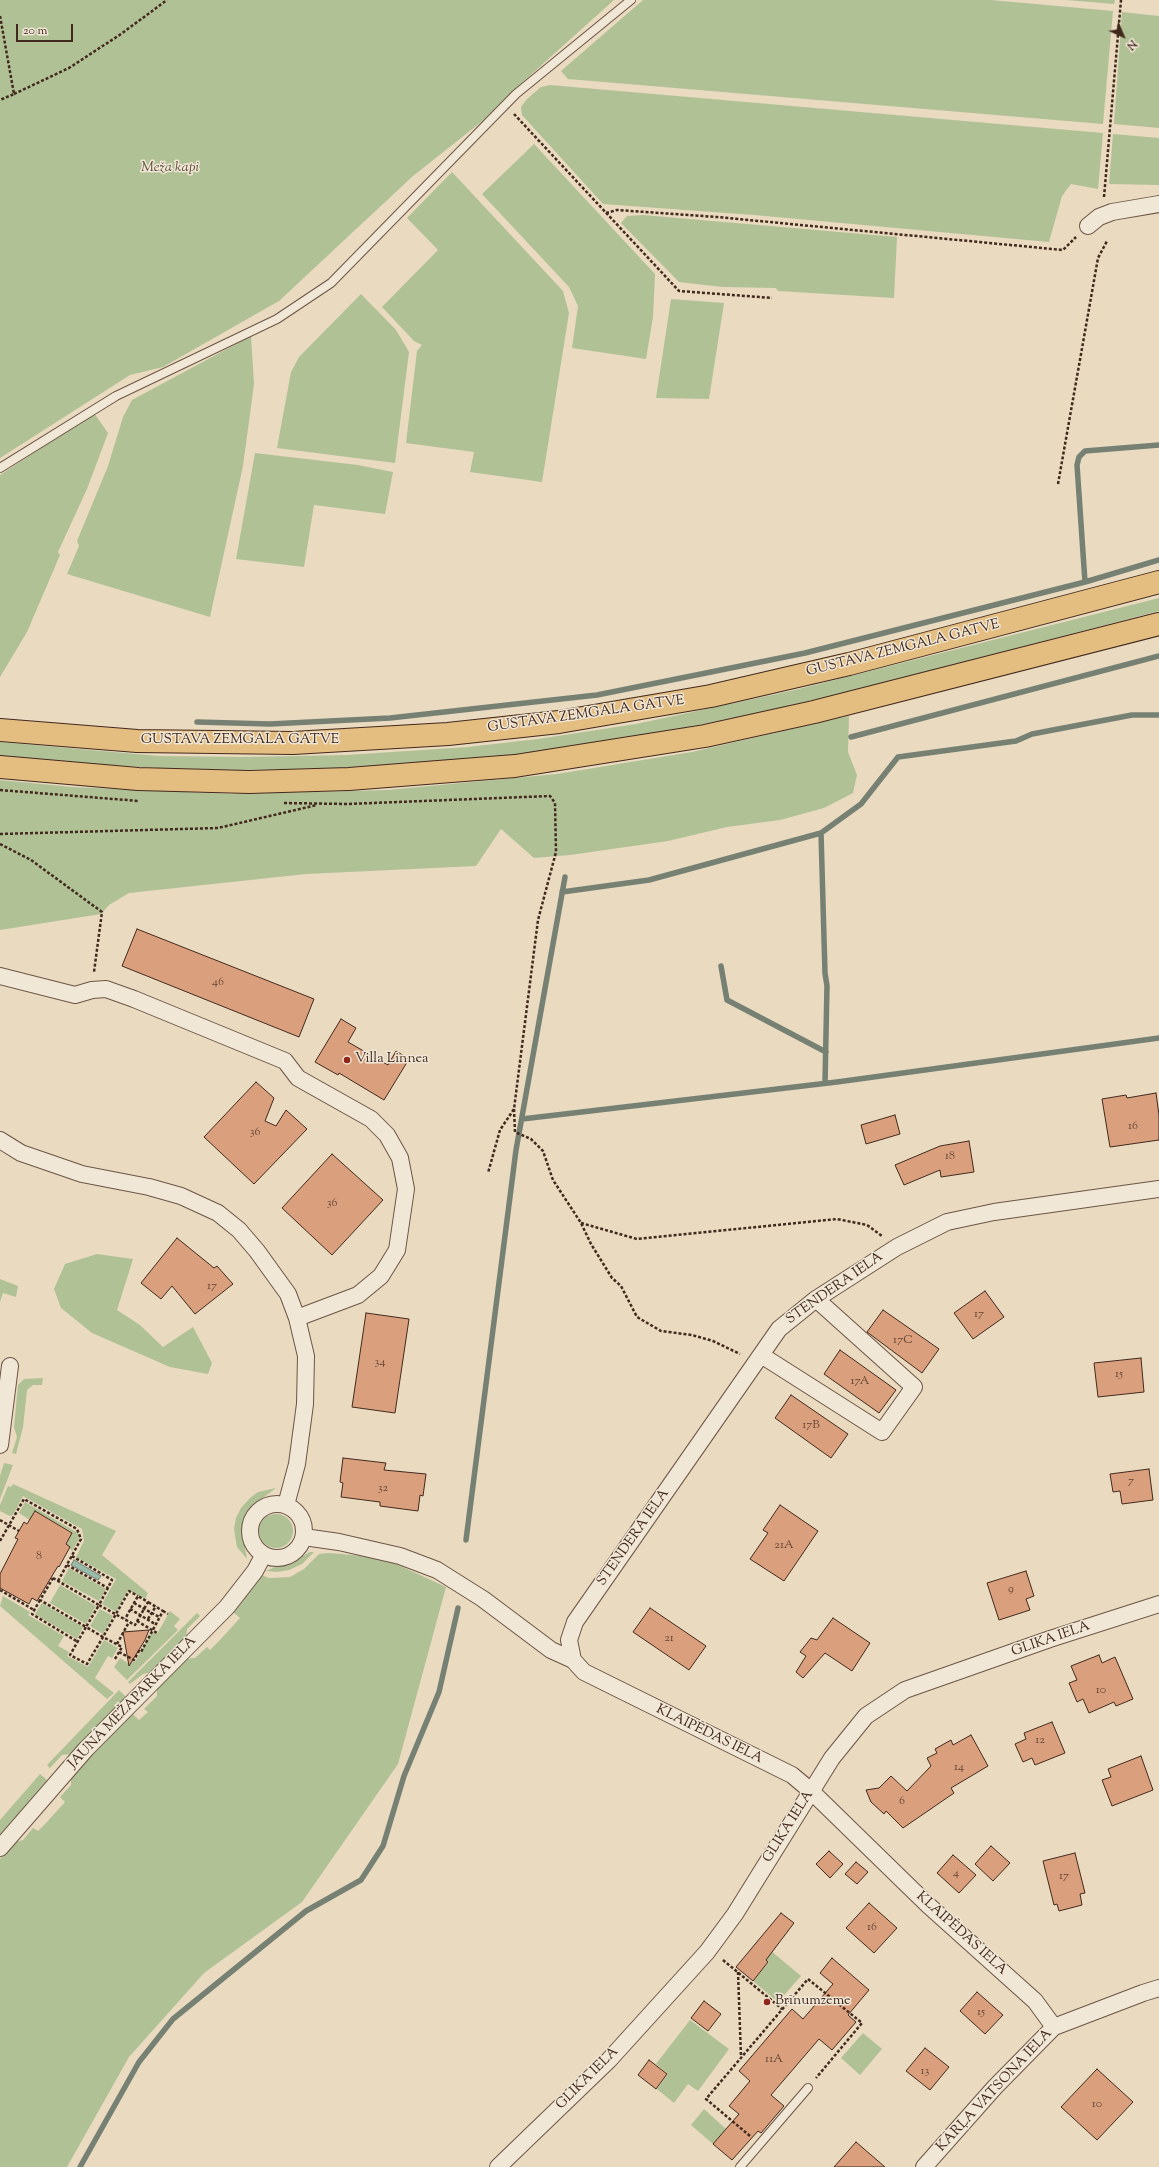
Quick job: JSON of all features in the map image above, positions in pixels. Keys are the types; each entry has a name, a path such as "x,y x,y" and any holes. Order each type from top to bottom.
{"main road":[{"name":"GUSTAVA ZEMGALA GATVE","path":"0,730 137,741 293,743 448,734 559,722 711,696 848,664 1159,582"},
{"path":"0,766 138,779 249,782 349,779 515,766 720,733 814,712 1159,624"}],"street":[{"path":"1088,226 1102,216 1140,206 1159,204"},
{"path":"0,976 75,995 92,990 106,989 285,1061 298,1078 371,1119 387,1135 400,1158 406,1189 397,1250 381,1276 358,1295 297,1318"},
{"path":"0,1140 21,1153 53,1165 82,1174 181,1196 218,1213 239,1230 275,1274 288,1294 297,1318 306,1356 305,1404 296,1464 286,1505"},
{"name":"STENDERA IELA","path":"573,1660 570,1640 575,1622 779,1329 816,1299 897,1247 946,1222 994,1212 1159,1189"},
{"path":"760,1355 882,1432 914,1387 816,1299"},
{"path":"0,1445 10,1366"},
{"path":"273,1504 286,1505 297,1512 304,1524 304,1537 298,1549 287,1557 274,1559 263,1556 253,1545 249,1532 252,1519 261,1509 273,1504"},
{"name":"KLAIPĒDAS IELA","path":"304,1537 340,1542 400,1556 437,1570 483,1599 551,1650 573,1660 584,1672 792,1775 811,1791 928,1905 1035,2001 1054,2027"},
{"name":"JAUNĀ MEŽAPARKA IELA","path":"0,1848 86,1749 227,1607 255,1570 263,1556"},
{"name":"GLIKA IELA","path":"498,2167 609,2060 707,1952 736,1914 832,1758 866,1716 905,1690 1050,1639 1159,1604"},
{"name":"KĀRĻA VATSONA IELA","path":"924,2167 995,2087 1054,2027 1159,1988"}],"lane":[{"path":"0,468 116,396 277,319 331,283 506,105 630,0"},
{"path":"740,2167 808,2088"}],"path":[{"path":"0,100 70,68 121,34 167,0"},
{"path":"1102,216 1121,0"},
{"path":"0,16 14,94"},
{"path":"506,105 679,291 772,298"},
{"path":"606,213 617,210 716,217 1063,250 1088,226"},
{"path":"1058,484 1098,258 1108,241"},
{"path":"0,790 140,801"},
{"path":"282,803 321,804 550,796 555,803 556,852 538,920 514,1109 515,1132 532,1138 543,1151 553,1180 581,1223 591,1244 612,1278 621,1286 637,1317 660,1331 692,1335 713,1341 729,1350 747,1356 760,1355"},
{"path":"0,834 132,832 218,828 321,804"},
{"path":"0,844 31,860 102,912 92,990"},
{"path":"488,1173 500,1130 514,1109"},
{"path":"581,1223 637,1239 837,1219 867,1225 897,1247"},
{"path":"0,1541 24,1499 76,1530 80,1533 81,1539 58,1581"},
{"path":"0,1520 19,1531"},
{"path":"72,1556 112,1580 70,1655 88,1664 129,1591 168,1614"},
{"path":"67,1565 108,1588"},
{"path":"78,1642 32,1614 53,1578 135,1625 148,1602"},
{"path":"0,1590 34,1610"},
{"path":"124,1619 138,1596"},
{"path":"40,1600 122,1647 115,1659"},
{"path":"134,1603 159,1617"},
{"path":"148,1620 156,1606"},
{"path":"130,1609 155,1624"},
{"path":"119,1652 134,1660 163,1611"},
{"path":"137,1621 157,1632"},
{"path":"117,1644 129,1622"},
{"path":"723,1960 782,2009"},
{"path":"738,1972 741,2057"},
{"path":"759,2144 706,2098 808,1978 862,2023 808,2088"}],"green space":[{"name":"Meža kapi","path":"0,0 614,0 515,89 485,119 413,176 279,301 163,367 130,375 0,458"},
{"path":"643,0 991,0 1113,11 1103,124 568,79 561,71"},
{"path":"1066,0 1115,0 1114,4"},
{"path":"1122,12 1159,16 1159,128 1114,124"},
{"path":"550,85 1103,133 1098,189 1071,184 1062,196 1049,242 754,215 603,204 522,115 521,107 527,99 541,87"},
{"path":"1113,134 1159,138 1159,185 1109,184"},
{"path":"534,144 655,274 653,317 646,359 572,348 578,306 569,287 482,194"},
{"path":"452,172 563,291 569,313 542,482 470,472 474,452 406,443 417,351 422,345 414,341 382,307 438,250 407,218"},
{"path":"643,215 897,237 894,298 778,291 776,288 723,287 679,282 621,223 627,216"},
{"path":"361,294 396,330 409,352 395,463 277,448 291,372 299,357"},
{"path":"671,299 724,303 709,399 656,398"},
{"path":"251,336 254,384 243,466 210,617 67,574 79,546 77,541 108,466 123,417 132,400"},
{"path":"94,413 108,433 87,489 58,552 60,555 27,632 0,677 0,475"},
{"path":"255,453 358,465 393,472 385,514 314,505 304,567 236,559"},
{"path":"1159,598 1159,611 860,689 753,714 639,737 539,752 468,760 346,768 241,770 158,768 59,762 0,756 0,742 159,756 243,757 346,755 468,747 538,739 636,724 795,690"},
{"path":"849,716 848,752 857,775 853,793 824,808 780,820 727,827 668,841 570,855 534,858 501,829 476,866 306,874 129,893 109,905 101,914 0,930 0,780 72,787 232,794 387,790 557,774 692,752"},
{"path":"97,1254 133,1259 117,1310 140,1325 163,1347 193,1327 212,1363 208,1374 170,1367 92,1333 61,1308 54,1289 65,1264"},
{"path":"0,1279 18,1286 16,1297 3,1293 0,1302"},
{"path":"43,1378 42,1385 33,1385 27,1390 23,1427 16,1454 12,1453 17,1437 14,1427 18,1385 24,1379"},
{"path":"4,1463 13,1465 0,1499 0,1476"},
{"path":"13,1484 116,1531 102,1555 148,1593 145,1599 128,1590 116,1612 102,1604 116,1579 76,1557 84,1541 82,1529 23,1496 13,1515 10,1516 0,1511 0,1505 8,1486 11,1487"},
{"path":"276,1488 250,1508 246,1514 242,1530 247,1559 237,1547 234,1529 236,1518 241,1508 258,1492"},
{"path":"25,1502 78,1533 79,1539 72,1551 66,1544 72,1532 35,1511 30,1520 19,1513"},
{"path":"273,1514 279,1514 288,1519 292,1525 292,1537 288,1543 279,1548 273,1548 264,1543 259,1534 259,1528 264,1519"},
{"path":"310,1552 314,1552 302,1564 289,1570 277,1572 266,1571 279,1565 287,1564"},
{"path":"329,1553 364,1556 394,1563 446,1587 398,1764 302,1902 204,1973 129,2057 67,2167 0,2167 0,1859 13,1843 23,1840 33,1828 38,1831 65,1802 60,1797 71,1785 71,1776 132,1713 139,1720 148,1712 144,1709 157,1696 157,1687 186,1659 195,1658 207,1647 210,1650 219,1641 240,1618 233,1612 261,1575 269,1578 290,1577 304,1569 319,1554"},
{"path":"69,1568 106,1589 99,1601 62,1581"},
{"path":"60,1585 96,1606 86,1624 50,1603"},
{"path":"3,1596 30,1612 28,1615 64,1636 58,1646 69,1652 67,1656 88,1667 104,1640 118,1648 112,1658 108,1656 95,1678 114,1693 107,1699 0,1606"},
{"path":"42,1603 83,1627 77,1639 35,1614"},
{"path":"100,1609 113,1616 103,1634 90,1626"},
{"path":"170,1611 180,1619 174,1626 178,1630 127,1680 114,1667 120,1658 129,1664 131,1661 135,1662 152,1632 157,1634"},
{"path":"197,1613 200,1616 187,1629 186,1637 152,1672 143,1674 130,1684 128,1682"},
{"path":"119,1690 126,1697 71,1754 62,1755 50,1768 47,1765"},
{"path":"40,1774 47,1780 0,1835 0,1820"},
{"path":"758,1940 801,1976 778,2002 753,1981 769,1962 752,1948"},
{"path":"690,2020 729,2049 698,2091 688,2084 674,2103 657,2089 668,2074 656,2064"},
{"path":"863,2033 882,2049 860,2075 841,2058"},
{"path":"704,2109 726,2129 713,2144 691,2125"}],"shaded area":[{"path":"74,1560 101,1576 98,1580 71,1565"}],"building":[{"path":"137,929 314,999 299,1037 122,966"},
{"name":"Villa Linnea","path":"341,1019 356,1028 348,1042 388,1065 396,1051 409,1059 384,1100 339,1073 338,1075 315,1062"},
{"path":"256,1082 274,1098 265,1121 276,1126 286,1110 307,1129 254,1184 204,1137"},
{"path":"1156,1093 1159,1115 1159,1140 1110,1147 1102,1099 1126,1095 1127,1098"},
{"path":"895,1115 900,1134 866,1144 861,1125"},
{"path":"969,1141 974,1172 941,1177 940,1170 904,1185 895,1165 940,1146"},
{"path":"332,1154 383,1200 332,1255 282,1208"},
{"path":"177,1238 214,1268 217,1266 233,1284 195,1314 172,1286 161,1299 141,1283"},
{"path":"985,1291 1004,1317 973,1339 954,1313"},
{"path":"883,1310 939,1349 922,1373 867,1332"},
{"path":"366,1313 409,1319 395,1413 352,1407"},
{"path":"840,1350 896,1390 879,1413 824,1374"},
{"path":"1141,1358 1144,1392 1098,1397 1094,1363"},
{"path":"791,1395 848,1434 831,1458 775,1418"},
{"path":"343,1458 386,1463 384,1470 426,1474 423,1496 420,1495 418,1511 380,1506 380,1502 341,1497 343,1483 340,1482"},
{"path":"1149,1469 1153,1500 1122,1504 1120,1491 1113,1492 1110,1474"},
{"path":"780,1505 818,1531 784,1581 750,1559 768,1533 763,1530"},
{"path":"35,1511 72,1533 66,1544 70,1547 59,1567 58,1566 37,1601 32,1598 29,1604 0,1588 0,1574 18,1539 15,1538 24,1522 27,1524"},
{"path":"1026,1571 1034,1596 1026,1599 1030,1610 999,1620 987,1583"},
{"path":"650,1608 706,1646 689,1670 633,1632"},
{"path":"833,1618 870,1643 852,1671 825,1653 803,1678 796,1672 806,1656 800,1652 811,1638 817,1640"},
{"path":"149,1630 145,1640 129,1666 123,1632"},
{"path":"1099,1655 1102,1663 1115,1657 1133,1699 1116,1706 1114,1702 1089,1713 1083,1699 1077,1702 1069,1683 1077,1680 1071,1666"},
{"path":"1052,1722 1065,1753 1035,1765 1032,1758 1023,1762 1015,1744 1026,1739 1024,1733"},
{"path":"971,1735 988,1766 951,1788 954,1793 903,1828 886,1811 884,1814 871,1802 866,1790 879,1788 891,1776 907,1791 931,1766 927,1758 937,1753 935,1749 951,1740 953,1745"},
{"path":"1141,1756 1153,1790 1112,1806 1102,1780 1111,1777 1108,1769"},
{"path":"991,1846 1010,1863 993,1881 975,1864"},
{"path":"829,1851 843,1864 830,1878 816,1864"},
{"path":"1075,1853 1085,1893 1080,1894 1082,1905 1059,1911 1057,1904 1054,1905 1043,1861"},
{"path":"953,1855 976,1875 959,1893 937,1873"},
{"path":"856,1862 868,1872 857,1884 845,1874"},
{"path":"869,1903 897,1928 874,1953 846,1928"},
{"path":"781,1913 794,1923 766,1960 768,1962 753,1981 736,1967"},
{"path":"832,1958 869,1990 848,2015 856,2022 832,2050 819,2039 771,2095 784,2106 761,2133 758,2131 732,2160 713,2144 739,2114 729,2106 750,2081 739,2071 792,2009 803,2019 833,1984 820,1973"},
{"path":"977,1992 1003,2015 985,2034 960,2011"},
{"path":"704,2001 721,2014 708,2031 691,2018"},
{"path":"925,2048 949,2067 930,2090 906,2071"},
{"path":"649,2060 667,2074 656,2089 638,2075"},
{"path":"1097,2069 1133,2102 1097,2140 1061,2107"},
{"path":"856,2142 885,2167 834,2167"}],"waterway":[{"path":"1085,582 1077,465 1079,457 1085,451 1159,445"},
{"path":"197,722 270,724 390,718 597,695 805,653 1085,582 1159,560"},
{"path":"851,737 1159,656"},
{"path":"562,892 649,880 821,833 861,804 898,757 1016,741 1032,734 1132,715 1159,715"},
{"path":"821,833 825,973 827,986 825,1083"},
{"path":"466,1540 516,1150 565,877"},
{"path":"721,966 727,1000 826,1052"},
{"path":"522,1119 837,1082 1159,1038"},
{"path":"80,2167 139,2062 173,2019 306,1911 361,1880 383,1846 404,1776 439,1692 458,1608"}],"place":[{"name":"Villa Linnea","path":"347,1060"},
{"name":"Brīnumzeme","path":"767,2002"}]}
